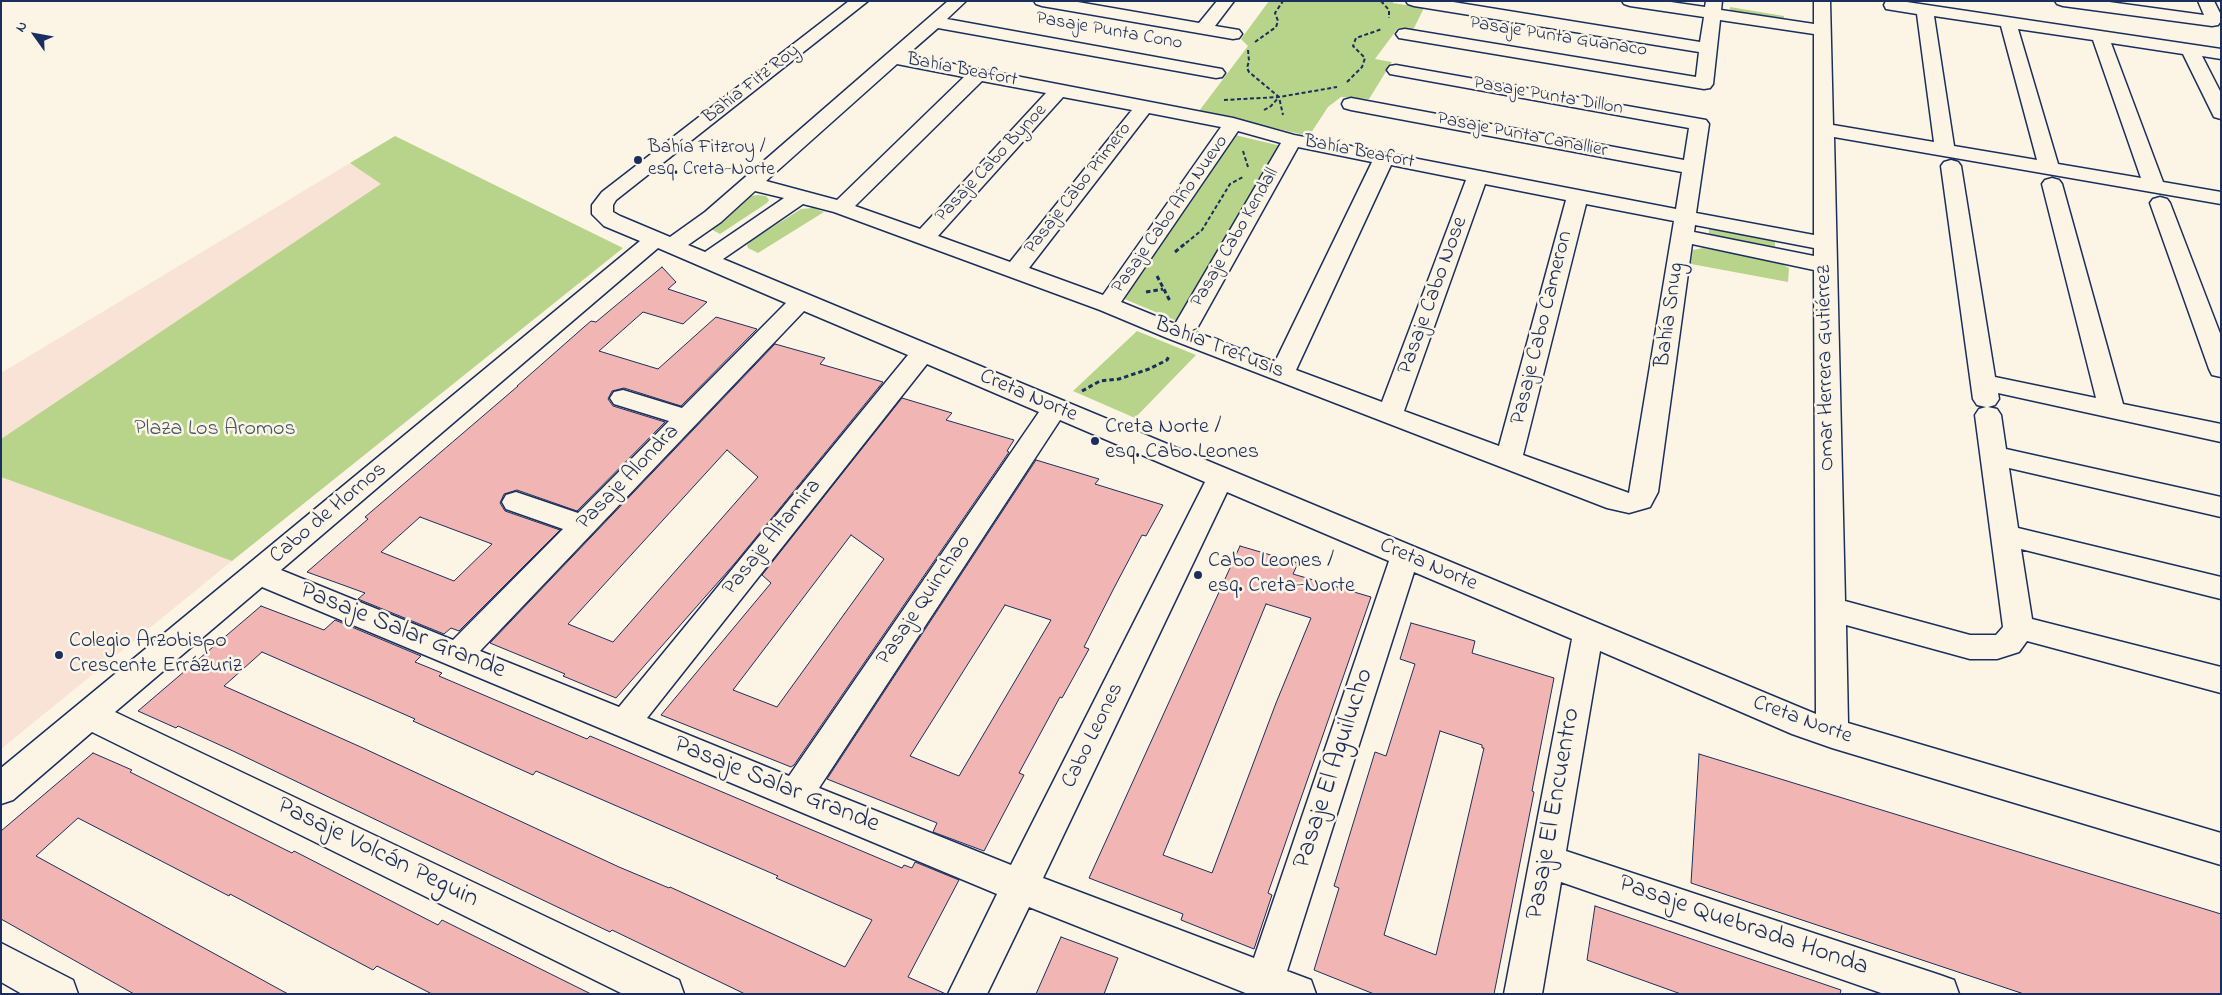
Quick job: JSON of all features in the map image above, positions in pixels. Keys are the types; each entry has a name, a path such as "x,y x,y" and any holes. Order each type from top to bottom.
{"street":[{"name":"Bahía Fitz Roy","path":"602,210 609,196 860,1"},
{"name":"Cabo de Hornos","path":"1,789 258,574 664,243 704,224 958,1"},
{"path":"1126,16 1139,1"},
{"path":"1203,29 1226,1"},
{"path":"1414,1 1708,48 1714,6"},
{"path":"1630,1 1714,6 1822,17"},
{"path":"2062,1 2212,21 2214,18 2206,1"},
{"path":"1048,2 1233,34"},
{"path":"1892,5 2221,54"},
{"path":"1830,609 1977,648 1996,647 2008,643 2018,632 1986,400 1925,10"},
{"name":"Omar Herrera Gutiérrez","path":"1822,17 1832,734"},
{"name":"Pasaje Punta Cono","path":"935,22 1216,73"},
{"path":"2008,22 2051,176 2112,410"},
{"name":"Pasaje Punta Guanaco","path":"1405,34 1704,84 1708,48"},
{"path":"2100,36 2221,369"},
{"path":"2190,49 2221,113"},
{"name":"Bahía Beafort","path":"894,58 1236,125 1292,140 1576,196 1684,227 1825,255"},
{"name":"Pasaje Punta Dillon","path":"1396,70 1699,124"},
{"path":"841,208 978,74"},
{"name":"Pasaje Cabo Bynoe","path":"924,238 1060,90"},
{"name":"Pasaje Punta Canallier","path":"1351,104 1693,168"},
{"name":"Pasaje Cabo Primero","path":"1015,271 1144,107"},
{"name":"Bahía Snug","path":"1635,502 1644,496 1699,124"},
{"name":"Pasaje Cabo Año Nuevo","path":"1108,305 1236,125"},
{"path":"1824,137 2157,195 2221,214"},
{"name":"Pasaje Cabo Kendall","path":"1178,334 1292,140"},
{"path":"1282,373 1384,158"},
{"name":"Pasaje Cabo Nose","path":"1390,415 1478,176"},
{"name":"Bahía Trefusis","path":"751,183 841,208 1108,305 1178,334 1617,500 1635,502"},
{"path":"2157,195 2221,198"},
{"path":"706,261 802,196"},
{"name":"Pasaje Cabo Cameron","path":"1509,460 1576,196"},
{"name":"Creta Norte","path":"602,210 606,218 664,243 1753,704 1832,734 2221,848"},
{"name":"Pasaje Alondra","path":"457,655 801,301"},
{"name":"Pasaje Altamira","path":"624,724 923,353"},
{"path":"622,398 687,418"},
{"path":"1986,400 2112,410 2221,433"},
{"name":"Pasaje Quinchao","path":"796,794 1055,408"},
{"path":"1994,455 2221,506"},
{"name":"Cabo Leones","path":"967,994 1220,479"},
{"path":"516,502 583,525"},
{"path":"2006,535 2221,588"},
{"name":"Pasaje El Aguilucho","path":"1281,988 1404,556"},
{"name":"Pasaje Salar Grande","path":"258,574 1020,886 1281,988"},
{"path":"2018,627 2221,680"},
{"name":"Pasaje El Encuentro","path":"1523,994 1588,634"},
{"name":"Pasaje Volcán Peguin","path":"89,715 665,994"},
{"name":"Pasaje Quebrada Honda","path":"1547,861 1940,994"},
{"path":"1,961 59,994"}],"path":[{"path":"1279,97 1249,72 1247,68 1249,64 1248,49 1276,27 1278,21 1275,13 1282,1"},
{"path":"1381,1 1389,10 1389,20"},
{"path":"1173,253 1185,246 1202,230 1230,184 1250,172 1246,157 1237,138 1236,125 1243,118 1271,106 1279,97 1330,89 1348,82 1362,67 1365,58 1353,46 1356,38 1384,28 1386,24"},
{"path":"1084,390 1100,381 1134,374 1167,360 1178,334 1171,304 1155,273"}],"shaded area":[{"path":"350,163 382,184 1,439 1,373"},
{"name":"Colegio Arzobispo Crescente Errázuriz","path":"1,477 232,561 1,749"}],"green space":[{"path":"1269,1 1393,1 1393,3 1424,8 1413,30 1398,28 1375,59 1392,62 1369,99 1341,97 1328,107 1309,136 1199,111 1248,46 1241,39"},
{"path":"1730,7 1784,16 1784,20 1730,12"},
{"path":"1235,135 1281,146 1177,321 1122,298"},
{"name":"Plaza Los Aromos","path":"395,136 623,248 232,561 1,477 1,439 381,184 350,163"},
{"path":"749,196 766,196 769,200 720,234 711,229"},
{"path":"813,208 824,212 758,253 748,248 747,245 752,240 801,209"},
{"path":"1709,227 1775,239 1775,249 1709,235"},
{"path":"1703,248 1778,262 1789,268 1788,282 1691,264 1693,250"},
{"path":"1137,331 1196,355 1135,418 1073,391"}],"building":[{"path":"662,267 676,282 668,289 707,302 683,324 643,312 599,351 658,369 716,317 757,329 681,406 624,388 612,391 608,399 613,406 665,422 577,511 517,490 504,494 500,503 505,511 560,530 459,631 451,628 444,634 358,599 365,593 307,572 368,519 365,517 584,327 591,321 596,322","holes":["420,517 492,544 454,581 381,552"]},
{"path":"775,344 825,358 820,364 883,382 735,563 616,698 563,676 565,674 490,643","holes":["727,450 758,477 613,642 568,624"]},
{"path":"902,398 952,413 946,420 1014,440 1007,451 1009,452 791,767 661,715 771,583 762,575","holes":["851,535 884,559 777,707 733,690"]},
{"path":"1036,460 1099,479 1095,484 1163,505 1146,536 1142,535 1114,588 1084,647 1089,649 1062,698 1060,697 1019,773 1024,775 984,851 933,832 937,823 827,779","holes":["1005,605 1051,620 959,776 910,756"]},
{"path":"1240,546 1298,563 1293,574 1371,597 1268,893 1272,895 1254,949 1181,920 1183,914 1089,878","holes":["1266,604 1311,618 1276,703 1212,873 1163,855"]},
{"path":"261,606 324,630 335,620 421,656 415,662 442,673 439,676 587,739 590,736 902,868 904,865 912,868 915,862 959,880 908,977 946,994 745,994 612,930 610,932 233,751 178,726 176,728 138,711","holes":["262,652 415,719 413,721 533,775 536,771 778,876 776,878 872,920 845,967 670,887 619,867 363,748 224,686"]},
{"path":"1411,623 1475,641 1472,653 1554,678 1532,791 1534,792 1494,994 1374,994 1314,970 1339,888 1334,886 1375,752 1386,756 1415,664 1400,659","holes":["1440,731 1482,745 1482,748 1484,748 1436,955 1384,935"]},
{"path":"93,753 132,770 130,772 292,853 294,851 438,925 442,920 591,994 432,994 377,966 373,970 230,894 229,896 78,818 36,856 288,994 134,994 1,919 1,831"},
{"path":"1699,754 2221,914 2221,994 2024,994 1691,883"},
{"path":"1595,906 1841,990 1840,994 1681,994 1628,975 1587,960"},
{"path":"1061,937 1118,958 1104,994 1036,994"}],"place":[{"name":"Bahía Fitzroy / esq. Creta-Norte","path":"638,160"},
{"name":"Creta Norte / esq. Cabo Leones","path":"1095,441"},
{"name":"Cabo Leones / esq. Creta-Norte","path":"1198,575"},
{"name":"Colegio Arzobispo Crescente Errázuriz","path":"59,655"}]}
